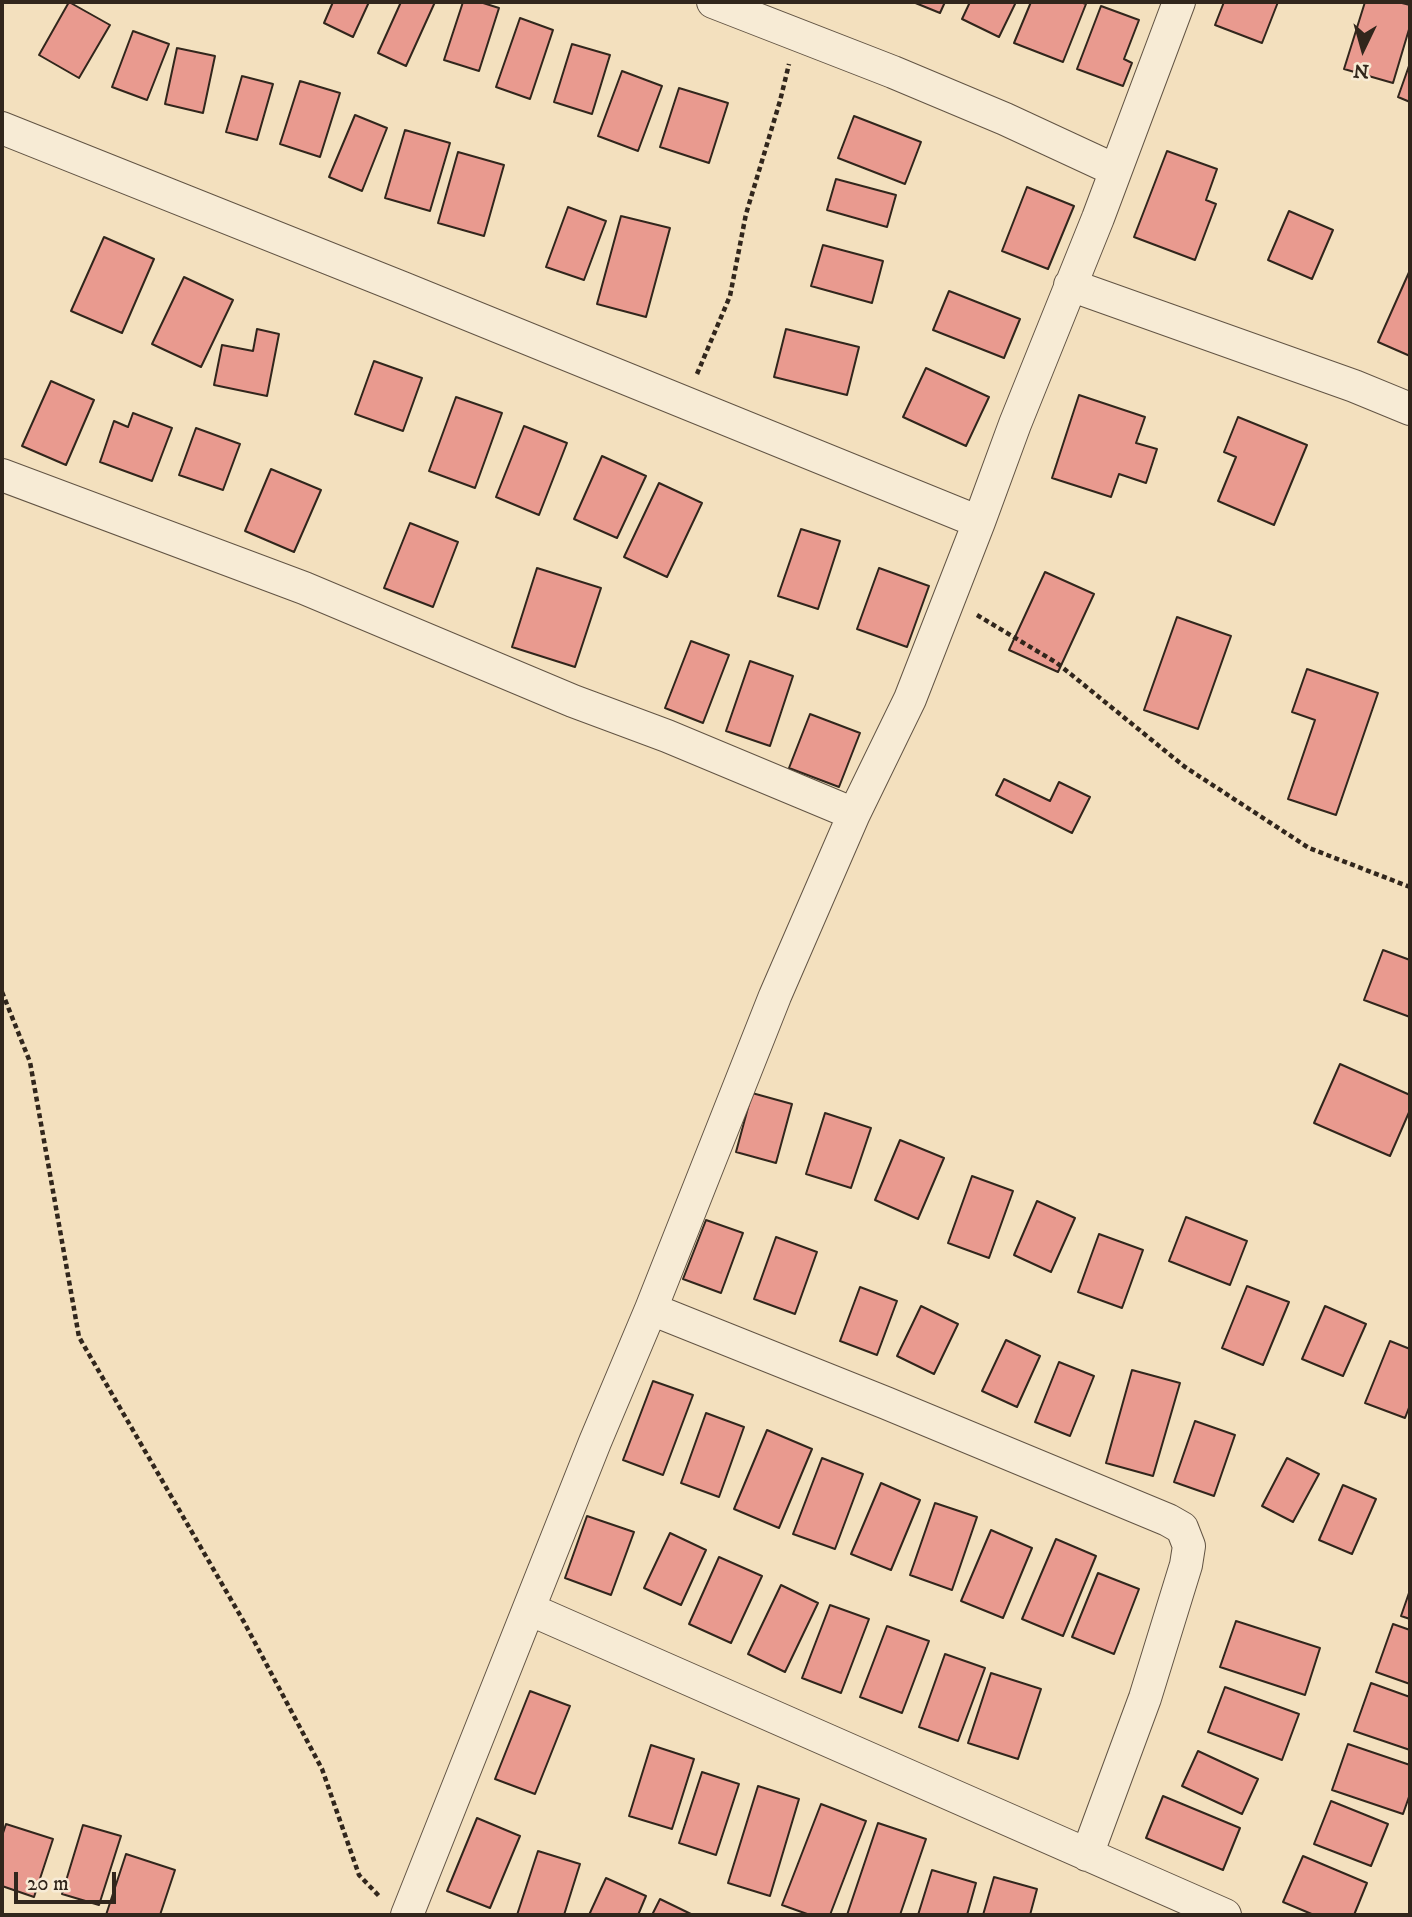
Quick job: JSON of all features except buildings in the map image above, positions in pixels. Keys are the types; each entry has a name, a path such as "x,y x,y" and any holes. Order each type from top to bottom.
{"street":[{"path":"713,2 993,114 1115,170"},
{"path":"398,1910 529,1609 775,996 853,814 910,699 1180,2"},
{"path":"2,128 979,522"},
{"path":"1070,285 1354,386 1410,409"},
{"path":"2,475 304,588 853,814"},
{"path":"651,1309 925,1419 1155,1514 1182,1528 1189,1546 1186,1565 1145,1698 1087,1855"},
{"path":"529,1609 1225,1915"}],"path":[{"path":"685,403 730,296 746,214 780,102 796,33"},
{"path":"949,598 1057,663 1185,767 1309,848 1410,887"},
{"path":"2,992 30,1062 79,1337 244,1622 322,1769 359,1875 398,1910"}]}
